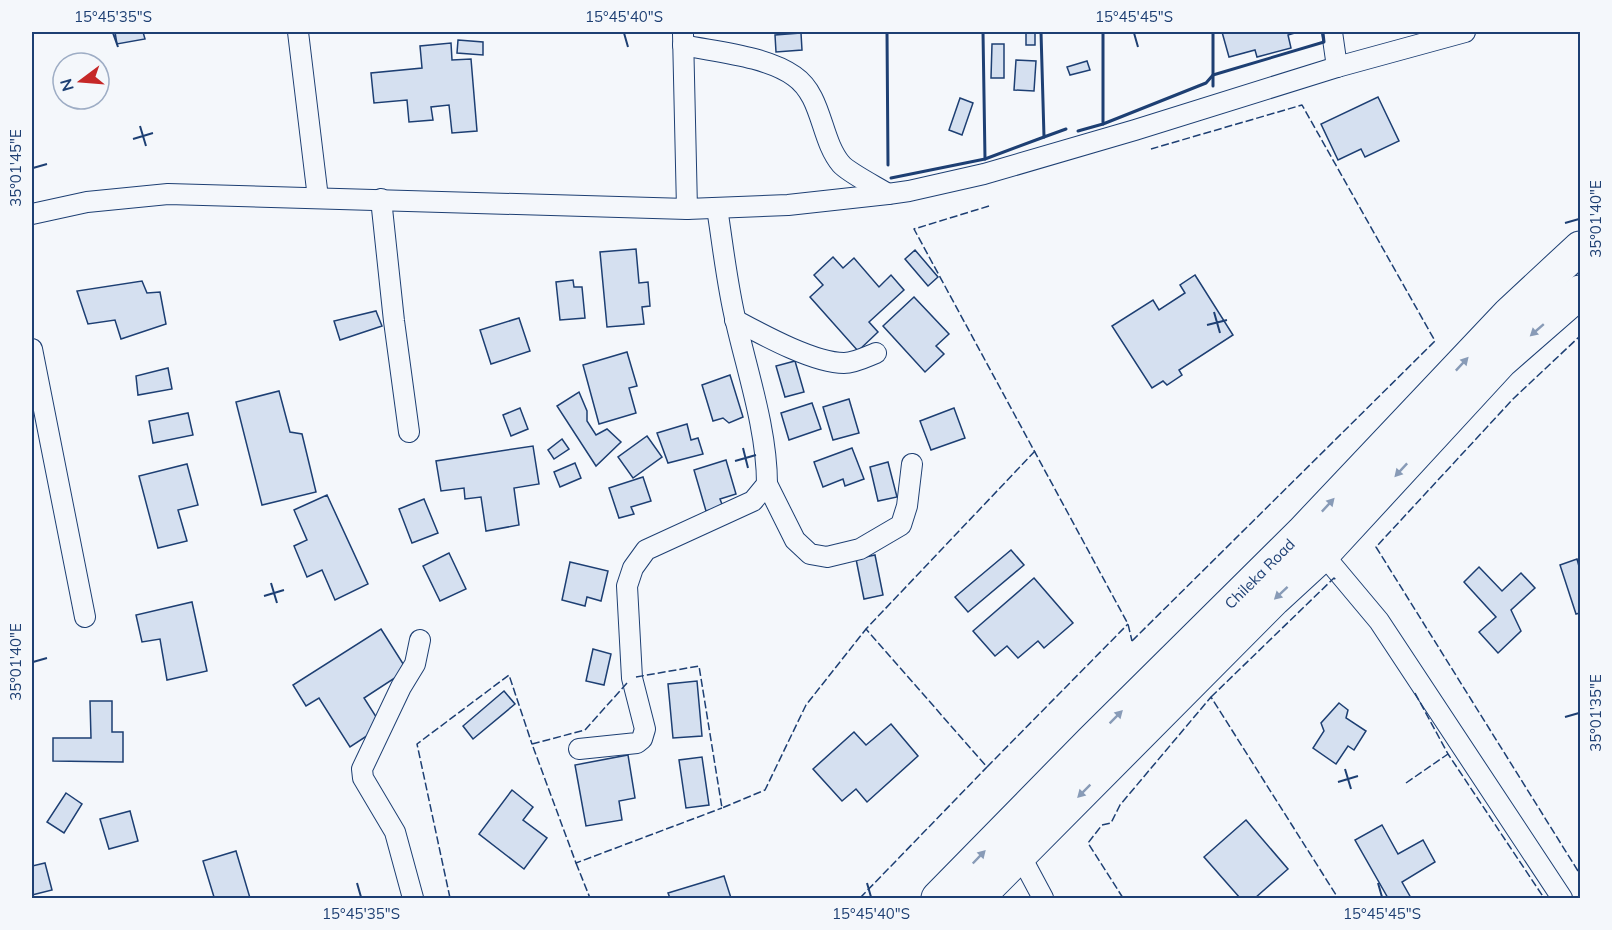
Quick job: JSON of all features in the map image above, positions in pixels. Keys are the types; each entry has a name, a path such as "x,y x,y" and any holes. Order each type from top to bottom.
{"highway":[{"name":"Chileka Road","path":"977,898 1274,599 1313,543 1509,314 1581,248"},
{"name":"Chileka Road","path":"938,898 1092,741 1313,543 1502,361 1581,292"}],"street":[{"path":"298,32 318,198"},
{"path":"1332,32 1337,67"},
{"path":"32,214 87,202 168,194 687,209 788,205 888,194 984,174 1337,67 1466,32"},
{"path":"687,209 683,38 770,64 793,75 806,87 832,150 842,166 888,194"},
{"path":"381,199 409,432"},
{"path":"717,208 735,320 746,360 767,464 767,484 795,540 810,554 827,557 860,549 901,525 907,506 912,464"},
{"path":"735,320 773,341 828,362 847,364 876,353"},
{"path":"32,349 85,618"},
{"path":"579,749 637,743 642,739 645,729 633,678 627,586 633,568 645,550 753,501 767,484"},
{"path":"1313,543 1379,621 1562,898"},
{"path":"413,898 394,832 363,778 362,769 401,687 415,664 420,639"},
{"path":"1020,855 1043,898"}],"building":[{"path":"115,32 143,32 145,39 117,44"},
{"path":"1026,32 1035,32 1035,45 1026,45"},
{"path":"1222,32 1298,32 1288,35 1291,48 1257,57 1255,50 1229,57"},
{"path":"801,33 802,50 776,52 775,35"},
{"path":"458,40 483,42 483,55 457,53"},
{"path":"451,43 452,60 471,59 477,131 452,133 449,105 431,107 433,120 409,122 407,100 374,103 371,73 422,68 420,46"},
{"path":"992,44 1004,44 1004,78 991,78"},
{"path":"1016,60 1036,61 1034,91 1014,90"},
{"path":"1087,61 1090,70 1070,75 1067,67"},
{"path":"1378,97 1399,141 1365,157 1361,149 1338,160 1321,124"},
{"path":"960,98 973,103 962,135 949,130"},
{"path":"636,249 639,283 648,282 650,306 642,307 644,324 607,327 600,252"},
{"path":"915,250 938,277 928,286 905,259"},
{"path":"833,257 843,268 854,258 879,287 891,275 904,290 869,322 878,332 858,351 810,297 823,285 814,275"},
{"path":"1195,275 1233,335 1179,370 1182,375 1167,385 1163,381 1152,388 1112,326 1153,300 1159,310 1185,293 1180,285"},
{"path":"573,280 574,287 582,287 585,318 560,320 556,282"},
{"path":"142,281 147,293 160,292 166,324 121,339 115,320 88,324 77,291"},
{"path":"914,297 949,334 936,346 944,354 925,372 883,326"},
{"path":"376,311 382,326 340,340 334,321"},
{"path":"519,318 530,351 491,364 480,330"},
{"path":"627,352 637,386 629,388 636,413 599,424 583,365"},
{"path":"795,361 804,392 785,397 776,366"},
{"path":"168,368 172,389 138,395 136,376"},
{"path":"730,375 743,417 729,423 723,418 713,421 702,385"},
{"path":"279,391 290,432 302,434 316,492 262,505 236,402"},
{"path":"579,392 587,411 587,421 596,435 607,429 621,442 596,466 557,406"},
{"path":"849,399 859,433 833,440 823,407"},
{"path":"812,403 821,429 789,440 781,413"},
{"path":"520,408 528,429 511,436 503,415"},
{"path":"954,408 965,438 931,450 920,421"},
{"path":"188,413 193,435 153,443 149,421"},
{"path":"687,424 691,440 698,438 703,454 668,463 657,433"},
{"path":"647,436 662,457 633,478 618,457"},
{"path":"562,439 569,449 554,459 548,450"},
{"path":"533,446 539,484 514,488 519,525 486,531 481,497 465,499 464,488 441,491 436,461"},
{"path":"852,448 864,479 845,486 843,479 823,487 814,462"},
{"path":"726,460 736,494 720,499 723,507 706,511 694,470"},
{"path":"888,462 897,497 878,501 870,467"},
{"path":"575,463 581,478 560,487 554,472"},
{"path":"187,464 198,505 178,510 187,541 158,548 139,476"},
{"path":"643,477 651,501 631,507 634,514 619,518 609,488"},
{"path":"327,495 368,584 335,600 322,570 307,577 294,546 307,540 294,510"},
{"path":"424,499 438,533 412,543 399,509"},
{"path":"1011,550 1024,565 968,612 955,597"},
{"path":"449,553 466,589 440,601 423,566"},
{"path":"875,555 883,595 864,599 856,559"},
{"path":"1577,559 1580,570 1580,613 1576,614 1560,565"},
{"path":"570,562 608,571 601,601 587,597 585,606 562,600"},
{"path":"1479,567 1502,591 1521,573 1535,588 1511,610 1521,631 1498,653 1479,632 1496,617 1464,582"},
{"path":"1034,578 1073,623 1044,648 1038,641 1018,658 1007,646 995,656 973,631"},
{"path":"192,602 207,671 167,680 160,639 142,642 136,615"},
{"path":"381,629 407,670 364,698 382,726 350,747 319,698 306,706 293,685"},
{"path":"593,649 611,654 604,685 586,681"},
{"path":"697,681 702,736 673,738 668,684"},
{"path":"504,691 515,704 473,739 463,726"},
{"path":"90,701 112,701 112,732 123,732 123,762 53,761 53,738 91,738"},
{"path":"1339,703 1348,710 1346,718 1366,731 1354,750 1348,746 1336,764 1313,748 1324,731 1321,723"},
{"path":"891,724 918,756 867,802 856,789 842,801 813,769 854,732 866,745"},
{"path":"628,755 635,798 619,801 622,820 586,826 575,765"},
{"path":"702,757 709,805 686,808 679,760"},
{"path":"512,790 533,807 523,820 547,838 524,869 479,834"},
{"path":"66,793 82,804 64,833 47,822"},
{"path":"130,811 138,841 109,849 100,819"},
{"path":"1246,820 1288,869 1255,898 1240,898 1204,857"},
{"path":"1382,825 1398,854 1423,840 1435,862 1402,882 1411,898 1388,898 1355,840"},
{"path":"236,851 250,898 209,898 214,897 203,861"},
{"path":"45,863 52,890 32,895 32,866"},
{"path":"724,876 731,898 670,898 668,893"}],"fence":[{"path":"1132,641 1435,341 1302,105 1151,149"},
{"path":"989,206 914,229 1128,624 1132,641"},
{"path":"1578,871 1376,547 1513,399 1580,336"},
{"path":"1035,451 866,629 987,767 1128,624"},
{"path":"1211,697 1334,578 1337,581"},
{"path":"636,677 699,666 722,808 765,790 806,705 866,629"},
{"path":"450,898 417,744 509,675 532,744"},
{"path":"627,683 585,730 532,744 576,863 722,808"},
{"path":"1415,693 1448,754 1544,898"},
{"path":"1123,898 1088,843 1102,825 1111,823 1120,805 1211,697 1338,898"},
{"path":"1406,783 1448,754"},
{"path":"860,898 987,767"},
{"path":"576,863 590,898"}],"wall":[{"path":"887,32 888,165"},
{"path":"891,178 985,159 983,32"},
{"path":"1041,32 1044,137 1066,129"},
{"path":"1078,131 1103,124 1103,32"},
{"path":"1213,32 1213,86"},
{"path":"1103,124 1206,83 1213,75 1324,42 1323,33"},
{"path":"985,159 1044,137"}]}
